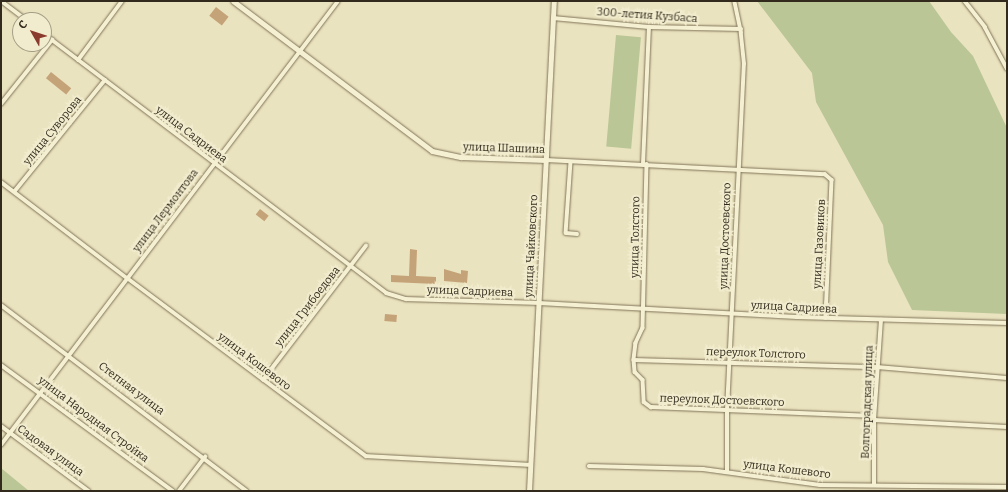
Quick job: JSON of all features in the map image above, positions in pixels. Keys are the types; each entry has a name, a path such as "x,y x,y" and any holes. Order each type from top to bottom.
{"main road":[{"name":"улица Шашина","path":"233,1 432,151 461,157 546,160"},
{"name":"улица Чайковского","path":"529,491 554,1"}],"street":[{"path":"1,1 15,12"},
{"path":"78,60 122,1"},
{"name":"улица Лермонтова","path":"10,433 338,1"},
{"name":"улица Достоевского","path":"727,472 729,362 744,64 741,30 734,1"},
{"path":"964,1 984,28 1007,68"},
{"name":"300-летия Кузбаса","path":"553,18 649,27 741,30"},
{"name":"улица Толстого","path":"643,309 649,27"},
{"name":"улица Садриева","path":"52,40 380,290 395,297 826,318 1007,323"},
{"path":"1,104 42,52"},
{"name":"улица Суворова","path":"14,192 105,80"},
{"name":"улица Шашина","path":"546,160 825,174"},
{"path":"571,162 566,234 577,234"},
{"name":"улица Газовиков","path":"825,174 832,180 826,318"},
{"name":"улица Кошевого","path":"1,182 366,456 530,465"},
{"name":"улица Грибоедова","path":"263,380 366,246"},
{"name":"Степная улица","path":"1,305 205,457 247,491"},
{"name":"переулок Достоевского","path":"643,309 643,328 636,344 634,372 643,380 644,402 651,407 874,418 1007,427"},
{"name":"Волгоградская улица","path":"874,485 874,418 881,320"},
{"name":"переулок Толстого","path":"634,360 877,367 1007,378"},
{"name":"улица Народная Стройка","path":"1,365 41,392 173,491"},
{"name":"Садовая улица","path":"1,426 89,491"},
{"path":"1,445 10,433"},
{"path":"179,491 205,457"},
{"name":"улица Кошевого","path":"589,466 727,472 820,485 1007,487"}],"green space":[{"path":"757,1 929,1 951,32 973,56 1007,128 1007,314 912,310 888,262 883,225 816,102 812,73"},
{"path":"616,35 641,37 631,149 606,147"},
{"path":"1,468 29,491 1,491"}],"building":[{"path":"216,7 229,17 222,26 209,16"},
{"path":"51,72 71,88 66,95 46,78"},
{"path":"260,209 269,216 264,221 256,215"},
{"path":"410,249 417,250 416,276 436,277 436,284 391,282 391,275 409,276"},
{"path":"444,269 461,274 461,270 468,271 467,283 444,281"},
{"path":"385,314 397,315 396,322 384,321"}]}
